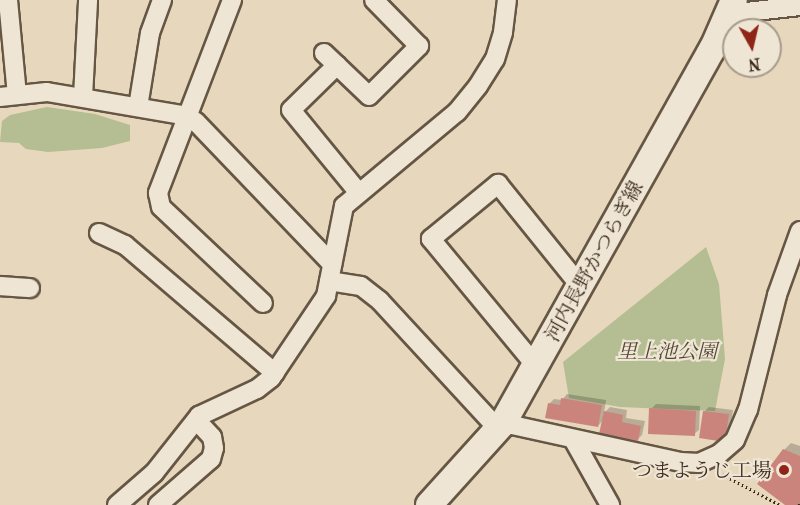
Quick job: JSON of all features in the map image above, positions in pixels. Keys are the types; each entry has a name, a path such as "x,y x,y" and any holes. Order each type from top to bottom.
{"main road":[{"name":"河内長野かつらぎ線","path":"429,505 500,426 581,287 713,48 731,7"}],"street":[{"path":"83,97 88,0"},
{"path":"138,107 150,33 162,0"},
{"path":"232,0 158,193 161,207 263,303"},
{"path":"360,193 291,110 331,59 369,96 419,46 374,0"},
{"path":"117,505 154,473 199,416 257,389 275,374 326,296 344,206 457,112 478,86 495,58 503,32 507,0"},
{"path":"731,7 792,4"},
{"path":"5,12 8,96 47,92 187,116 196,122 330,273 361,286 380,301 500,426 681,462 699,463 719,454 735,440 748,410 777,294 800,231"},
{"path":"536,366 431,239 498,184 581,287"},
{"path":"99,233 124,245 275,374"},
{"path":"0,286 30,288"},
{"path":"158,505 211,459 214,448 212,437 196,420"},
{"path":"573,439 610,505"}],"path":[{"path":"699,463 780,505"}],"green space":[{"path":"47,107 95,114 130,125 130,141 102,148 48,152 26,149 19,143 0,142 2,121 10,115"},
{"name":"里上池公園","path":"706,247 719,284 725,359 715,411 620,407 569,398 563,362"}],"building":[{"path":"561,398 602,405 598,427 545,418 548,403 560,405"},
{"path":"649,408 696,411 695,436 648,434"},
{"path":"604,411 623,415 622,422 641,426 638,441 599,434"},
{"path":"703,411 729,414 725,442 699,438"},
{"name":"つまようじ工場","path":"783,449 800,456 800,505 785,505 757,484"}],"place":[{"name":"つまようじ工場","path":"784,470"}]}
